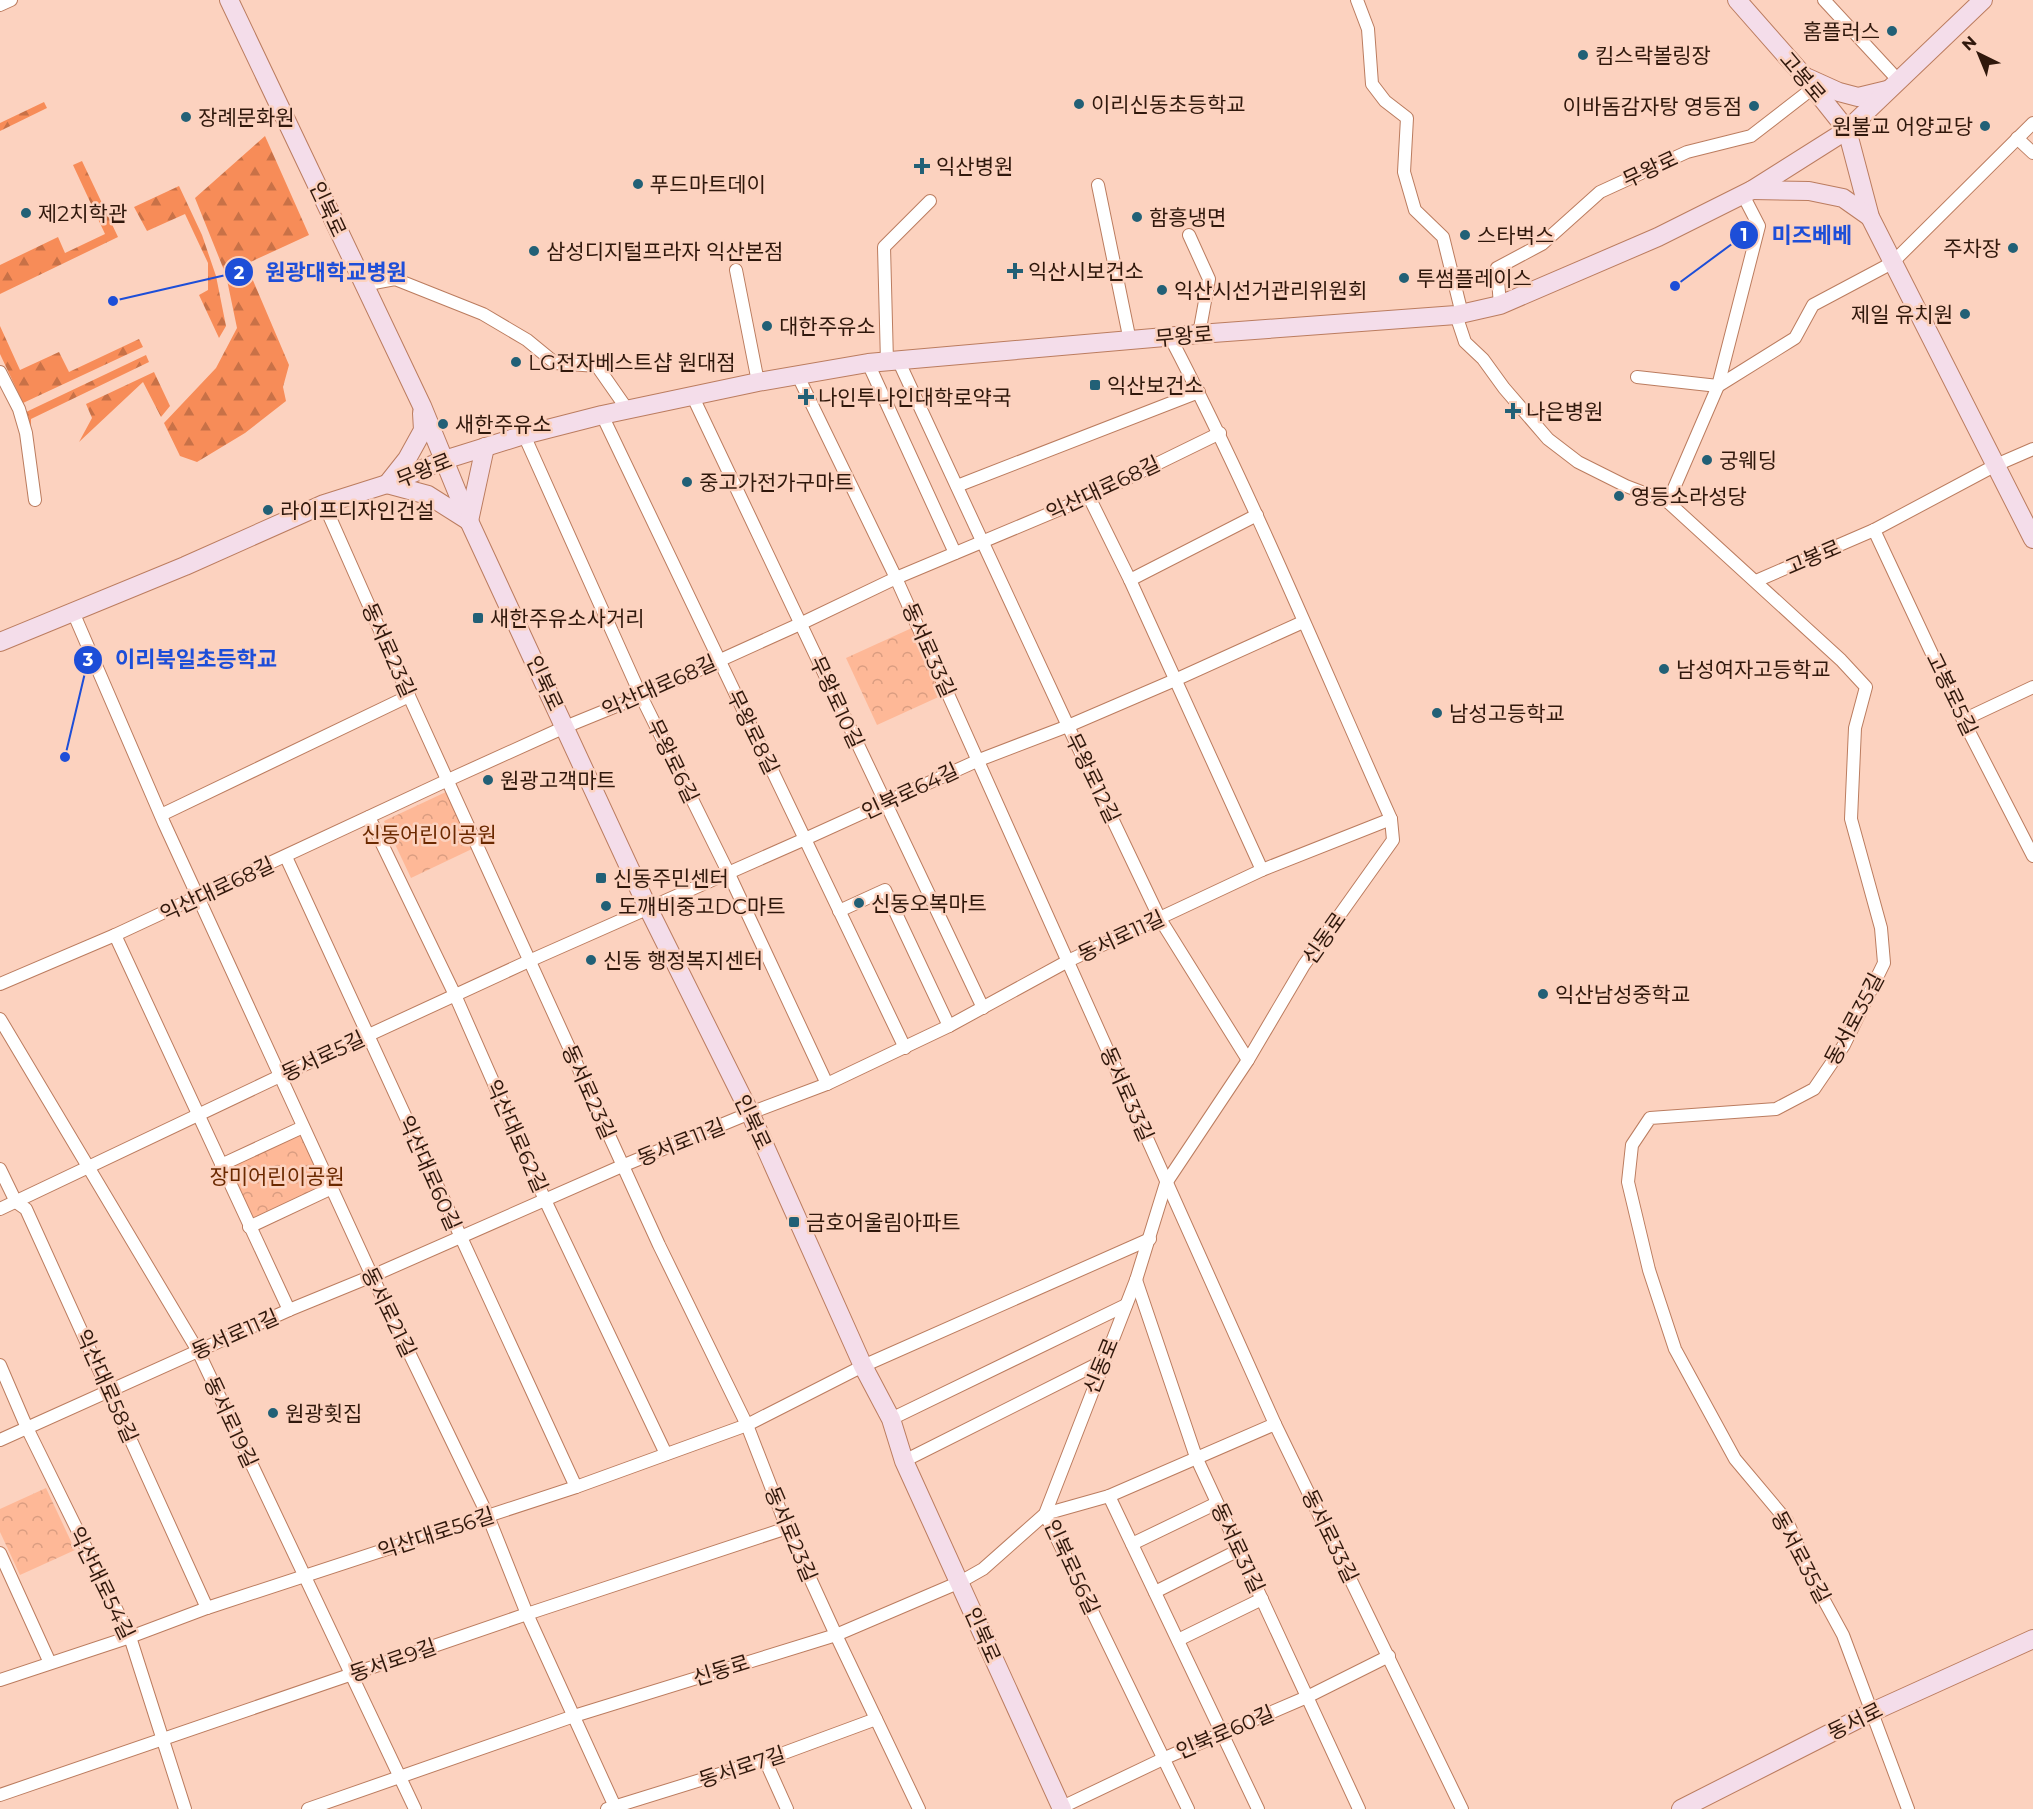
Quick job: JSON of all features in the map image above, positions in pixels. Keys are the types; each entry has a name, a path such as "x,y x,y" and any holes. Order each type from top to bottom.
{"street":[{"path":"0,5 11,0"},
{"name":"인북로","path":"229,0 422,406 469,521 648,908 750,1113 862,1366 891,1419 904,1461 1060,1809"},
{"name":"동서로35길","path":"1357,0 1368,30 1372,84 1385,101 1407,118 1404,172 1414,210 1443,237 1465,342 1483,359 1504,388 1548,439 1578,462 1626,486 1668,502 1841,660 1866,687 1855,728 1851,819 1881,928 1884,963 1844,1045 1814,1089 1776,1109 1650,1118 1632,1145 1628,1182 1649,1270 1675,1349 1735,1459 1786,1521 1813,1580 1843,1635 1872,1712"},
{"name":"고봉로","path":"1737,0 1847,130 1870,217 2033,539"},
{"path":"1808,82 1858,97 1894,85 1824,0"},
{"name":"무왕로","path":"0,642 185,566 324,504 387,484 444,460 524,435 602,415 758,382 868,363 1459,314 1500,305 1658,237 1748,192 1847,130 1983,0"},
{"name":"무왕로","path":"1500,305 1497,268 1542,244 1600,192 1687,152 1751,136 1808,82"},
{"path":"1637,377 1718,386 1796,338 1814,305 1892,263 2033,123"},
{"path":"2017,138 2033,153"},
{"path":"1098,185 1130,341"},
{"path":"1668,502 1718,386 1759,226 1748,192 1809,191 1843,198 1870,217"},
{"path":"893,362 884,247 930,201"},
{"path":"1189,235 1209,279 1199,334"},
{"path":"736,270 758,382"},
{"path":"363,285 395,279 483,314 527,340 555,363 597,366 627,410"},
{"path":"1170,338 1220,433 1391,819"},
{"name":"무왕로12길","path":"893,362 957,486 1160,918 1248,1060"},
{"path":"868,363 955,553"},
{"path":"0,372 19,409 26,434 35,500"},
{"name":"동서로33길","path":"798,376 896,578 979,760 1166,1184 1275,1424 1462,1809"},
{"path":"957,486 1199,392"},
{"name":"무왕로10길","path":"692,395 982,1008"},
{"path":"422,406 423,430 407,459 387,484 428,495 469,521 485,447"},
{"name":"무왕로8길","path":"602,415 904,1048"},
{"name":"익산대로68길","path":"0,984 199,897 448,780 801,624 896,578 1089,497 1220,433"},
{"name":"무왕로6길","path":"524,435 641,696 728,872 827,1084"},
{"path":"1996,465 2033,449"},
{"name":"고봉로","path":"1756,582 1874,530 1996,465"},
{"path":"1089,497 1130,580 1262,870"},
{"name":"동서로23길","path":"324,504 622,1166 747,1425 787,1528 919,1809"},
{"path":"1130,580 1257,515"},
{"name":"고봉로5길","path":"1874,530 1964,720 2033,856"},
{"name":"동서로21길","path":"74,612 161,815 303,1127 488,1516 527,1614 613,1808"},
{"name":"인북로64길","path":"648,908 979,760 1068,726 1303,622"},
{"path":"1964,720 2033,687"},
{"path":"161,815 409,696"},
{"name":"익산대로62길","path":"369,817 455,995 545,1200 666,1455"},
{"name":"동서로11길","path":"0,1440 289,1310 622,1166 827,1084 950,1026 1068,961 1262,870 1391,819"},
{"name":"신동로","path":"308,1809 574,1716 836,1635 960,1582 983,1569 1044,1514 1136,1280 1166,1184 1248,1060 1304,966 1393,840 1391,819"},
{"name":"익산대로60길","path":"286,857 576,1488"},
{"path":"838,911 885,890 950,1026"},
{"name":"동서로5길","path":"0,1209 529,960 648,908"},
{"path":"115,935 289,1310"},
{"name":"동서로19길","path":"0,1019 198,1351 415,1809"},
{"path":"221,1165 303,1127"},
{"name":"익산대로58길","path":"0,1169 16,1202 26,1209 207,1608"},
{"path":"249,1227 332,1188"},
{"path":"862,1366 1149,1239"},
{"name":"동서로31길","path":"1136,1280 1196,1457 1359,1809"},
{"path":"891,1419 1126,1305"},
{"path":"904,1461 1103,1361"},
{"name":"익산대로54길","path":"0,1365 27,1428 130,1637 185,1809"},
{"name":"익산대로56길","path":"0,1680 130,1637 207,1608 576,1488 747,1425 862,1366"},
{"name":"인북로56길","path":"1188,1809 1044,1514 1109,1496 1275,1424"},
{"path":"1109,1496 1258,1809"},
{"path":"1132,1544 1217,1503"},
{"name":"동서로9길","path":"0,1795 163,1737 787,1528"},
{"path":"1155,1592 1239,1550"},
{"path":"0,1553 50,1663"},
{"path":"1178,1640 1262,1599"},
{"name":"동서로","path":"1681,1809 1872,1712 2033,1639"},
{"name":"인북로60길","path":"1060,1809 1165,1758 1306,1697 1389,1656"},
{"path":"1872,1712 1908,1809"},
{"name":"동서로7길","path":"613,1808 765,1760 876,1719"},
{"path":"765,1760 787,1809"}],"green space":[{"path":"44,102 47,108 0,131 0,123"},
{"path":"265,136 309,235 246,264 289,365 283,387 286,401 245,433 197,462 180,456 164,423 216,368 237,328 226,275 195,198"},
{"path":"82,161 118,237 0,294 0,265 58,237 65,253 105,234 73,165"},
{"path":"179,186 202,235 216,276 226,326 219,338 199,295 208,290 208,263 185,214 147,231 134,207"},
{"path":"0,326 20,370 59,352 69,372 139,339 143,347 23,403 0,354"},
{"path":"146,355 149,362 31,419 31,428 24,413"},
{"path":"154,372 170,406 161,417 143,382 79,442 92,418 86,404"},
{"path":"914,627 945,694 877,725 846,658"},
{"name":"신동어린이공원","path":"448,791 474,848 411,878 384,821"},
{"name":"장미어린이공원","path":"302,1131 327,1186 251,1221 226,1166"},
{"path":"46,1488 75,1550 20,1575 0,1532 0,1509"}],"place":[{"name":"홈플러스","path":"1892,31"},
{"name":"킴스락볼링장","path":"1583,55"},
{"name":"이리신동초등학교","path":"1079,104"},
{"name":"이바돔감자탕 영등점","path":"1754,106"},
{"name":"장례문화원","path":"186,117"},
{"name":"원불교 어양교당","path":"1985,126"},
{"name":"익산병원","path":"922,166"},
{"name":"푸드마트데이","path":"638,184"},
{"name":"제2치학관","path":"26,213"},
{"name":"함흥냉면","path":"1137,217"},
{"name":"스타벅스","path":"1465,235"},
{"name":"주차장","path":"2013,248"},
{"name":"삼성디지털프라자 익산본점","path":"534,251"},
{"name":"익산시보건소","path":"1015,271"},
{"name":"투썸플레이스","path":"1404,278"},
{"name":"미즈베베","path":"1675,286"},
{"name":"익산시선거관리위원회","path":"1162,290"},
{"name":"원광대학교병원","path":"113,301"},
{"name":"제일 유치원","path":"1965,314"},
{"name":"대한주유소","path":"767,326"},
{"name":"LG전자베스트샵 원대점","path":"516,362"},
{"name":"익산보건소","path":"1095,385"},
{"name":"나인투나인대학로약국","path":"806,397"},
{"name":"나은병원","path":"1513,411"},
{"name":"새한주유소","path":"443,424"},
{"name":"궁웨딩","path":"1707,460"},
{"name":"중고가전가구마트","path":"687,482"},
{"name":"영등소라성당","path":"1619,496"},
{"name":"라이프디자인건설","path":"268,510"},
{"name":"새한주유소사거리","path":"478,618"},
{"name":"남성여자고등학교","path":"1664,669"},
{"name":"남성고등학교","path":"1437,713"},
{"name":"이리북일초등학교","path":"65,757"},
{"name":"원광고객마트","path":"488,780"},
{"name":"신동주민센터","path":"601,878"},
{"name":"신동오복마트","path":"859,903"},
{"name":"도깨비중고DC마트","path":"606,906"},
{"name":"신동 행정복지센터","path":"591,960"},
{"name":"익산남성중학교","path":"1543,994"},
{"name":"금호어울림아파트","path":"794,1222"},
{"name":"원광횟집","path":"273,1413"}]}
